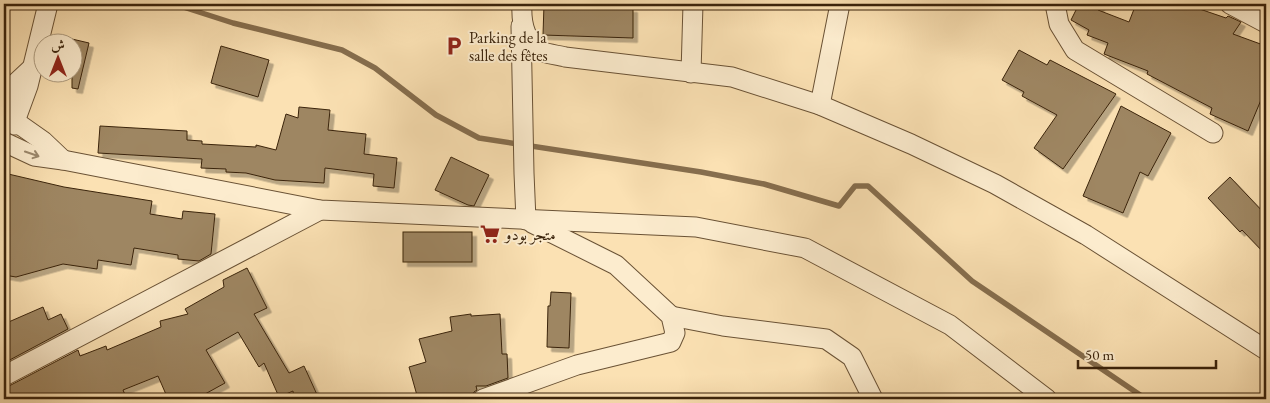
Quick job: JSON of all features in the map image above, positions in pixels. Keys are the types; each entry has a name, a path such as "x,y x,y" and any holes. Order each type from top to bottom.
{"street":[{"path":"4,137 10,132 24,101 48,4"},
{"path":"691,73 693,4"},
{"path":"820,105 840,4"},
{"path":"1055,4 1059,24 1075,50 1213,133"},
{"path":"1230,4 1266,23"},
{"path":"522,10 527,37 540,51 565,57 732,77 820,105 910,144 995,184 1086,234 1266,350"},
{"path":"522,10 522,89 526,220"},
{"path":"4,94 31,69"},
{"path":"4,100 11,104 16,119 63,160"},
{"path":"4,142 34,156 320,210 696,227 805,248 950,324 1047,399"},
{"path":"4,376 320,210"},
{"path":"526,220 616,265 671,316 723,326 826,338 852,357 873,399"},
{"path":"483,399 577,365 671,342 675,333 671,316"}],"building":[{"path":"544,4 567,4 567,7 633,8 633,38 543,35"},
{"path":"1079,4 1101,4 1098,10 1129,22 1136,4 1185,4 1226,18 1228,16 1241,22 1233,34 1266,46 1266,88 1248,131 1210,114 1212,108 1147,74 1148,71 1104,54 1108,43 1087,35 1089,30 1071,20"},
{"path":"82,41 89,43 82,72"},
{"path":"221,46 269,60 258,97 211,83"},
{"path":"1019,50 1047,65 1050,60 1116,94 1063,169 1034,148 1057,115 1022,96 1024,92 1002,80"},
{"path":"72,82 80,82 78,89 72,88"},
{"path":"1121,106 1171,133 1148,176 1140,172 1123,213 1083,196"},
{"path":"299,107 330,110 328,130 366,134 364,154 397,158 394,188 373,186 374,174 325,168 324,183 275,180 246,173 226,172 226,169 201,168 202,159 98,153 100,126 187,131 187,140 202,141 202,144 256,147 256,145 276,150 286,114 298,118"},
{"path":"451,157 489,175 474,206 435,190"},
{"path":"4,173 64,187 152,201 150,214 182,219 183,211 215,214 211,254 199,261 178,259 178,255 134,248 131,265 98,260 97,269 63,264 16,277 4,275"},
{"path":"1230,177 1266,215 1266,255 1242,230 1240,232 1208,198"},
{"path":"403,232 472,232 472,262 403,262"},
{"path":"247,268 267,308 254,314 289,373 304,366 319,399 294,399 293,391 279,397 264,363 259,367 238,332 206,350 225,383 196,399 168,399 158,376 123,390 127,399 4,399 4,387 78,350 80,356 106,346 107,350 161,327 160,321 188,314 185,309 224,287 223,280"},
{"path":"551,292 571,293 569,348 547,347 548,306 550,306"},
{"path":"43,307 48,320 61,314 68,329 4,363 4,324"},
{"path":"471,314 471,316 500,314 502,354 507,354 508,378 486,386 476,386 477,390 474,392 472,399 418,399 409,367 426,362 419,339 452,331 450,317"}],"waterway":[{"path":"174,4 233,23 342,50 375,68 436,115 479,138 701,172 764,184 839,206 855,186 868,186 972,281 1146,399"}],"place":[{"name":"Parking de la salle des fêtes","path":"454,46"},
{"name":"متجر بودو","path":"490,234"}]}
